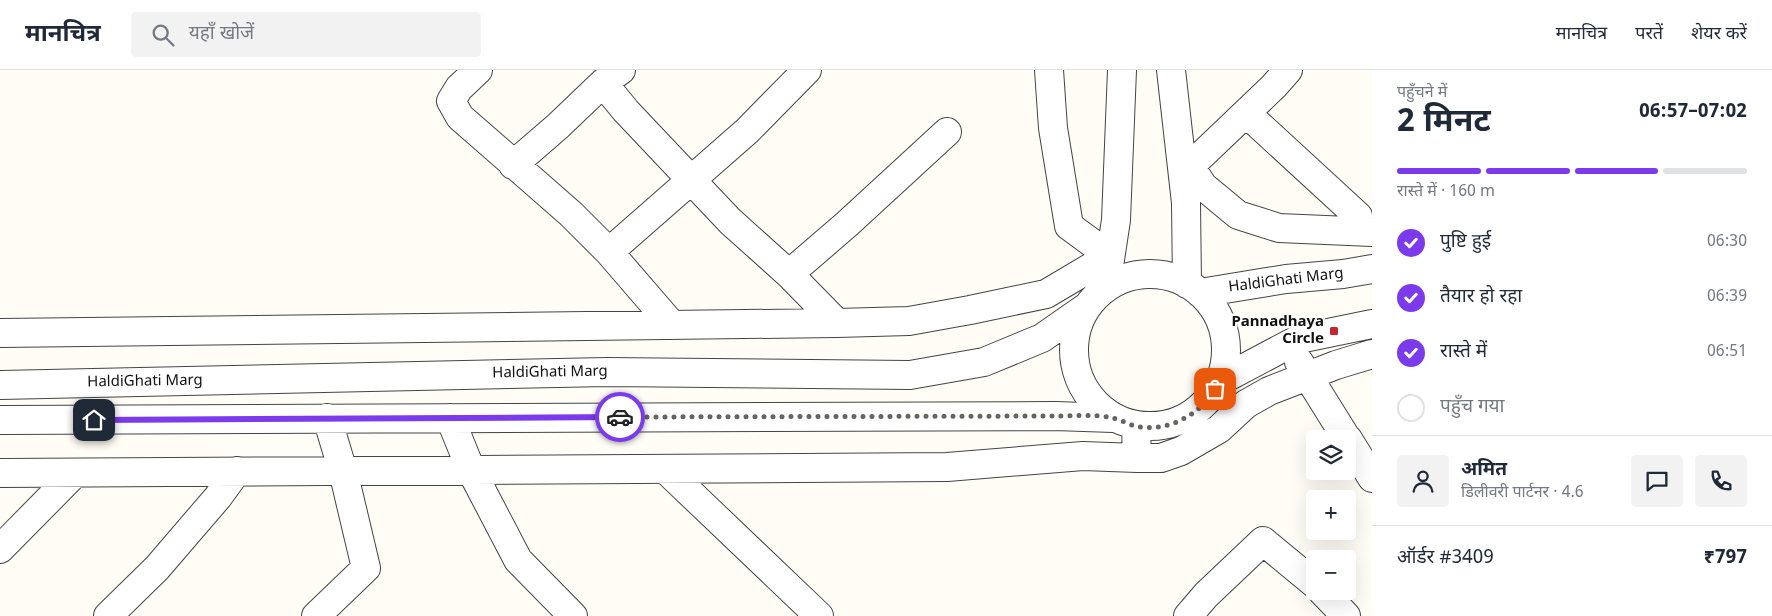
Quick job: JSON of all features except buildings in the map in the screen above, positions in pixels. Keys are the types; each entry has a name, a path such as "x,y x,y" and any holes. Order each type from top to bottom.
{"street":[{"path":"478,70 459,88 452,101 460,117 571,214 609,252 672,325"},
{"path":"609,252 748,131 807,70"},
{"path":"1049,70 1053,128 1069,226 1110,256"},
{"path":"1105,288 1116,220 1122,70"},
{"path":"1171,70 1184,163 1193,288"},
{"path":"1184,163 1246,113 1288,70"},
{"path":"513,164 612,77 692,180 730,221 788,274 837,323"},
{"path":"1246,113 1362,220"},
{"path":"788,274 847,224 947,132"},
{"path":"1184,163 1203,186 1238,215 1279,228 1362,220"},
{"path":"0,333 909,321 1046,294 1110,256"},
{"name":"HaldiGhati Marg","path":"1193,288 1343,274 1372,269"},
{"path":"0,420 1045,416 1124,422 1157,427 1177,422 1195,412 1210,398 1220,381 1226,357 1224,333 1215,311 1193,288 1166,276 1145,274 1124,278 1105,288 1085,308 1075,331 1073,357 1079,381 1093,402 1124,422 1137,458"},
{"name":"HaldiGhati Marg","path":"0,384 607,372 910,375 984,362 1042,338 1085,308"},
{"path":"1220,381 1300,338 1372,324"},
{"path":"1288,344 1342,430"},
{"path":"0,473 947,467 1083,456 1161,458 1181,451 1219,428 1246,404 1269,391 1336,365 1368,362"},
{"path":"316,616 366,568 327,418"},
{"path":"450,418 471,470 518,560 573,616"},
{"path":"1356,452 1372,478"},
{"path":"665,469 819,616"},
{"path":"108,616 157,568 237,472"},
{"path":"0,549 75,473"},
{"path":"1188,616 1263,541 1306,577"},
{"path":"1331,600 1346,616"}],"way so far":[{"path":"620,417 1055,416 1112,418 1136,426 1157,427 1177,422 1195,412 1210,398 1215,389"}],"place":[{"name":"Pannadhaya Circle","path":"1334,331"}],"route":[{"path":"94,420 620,417"}]}
